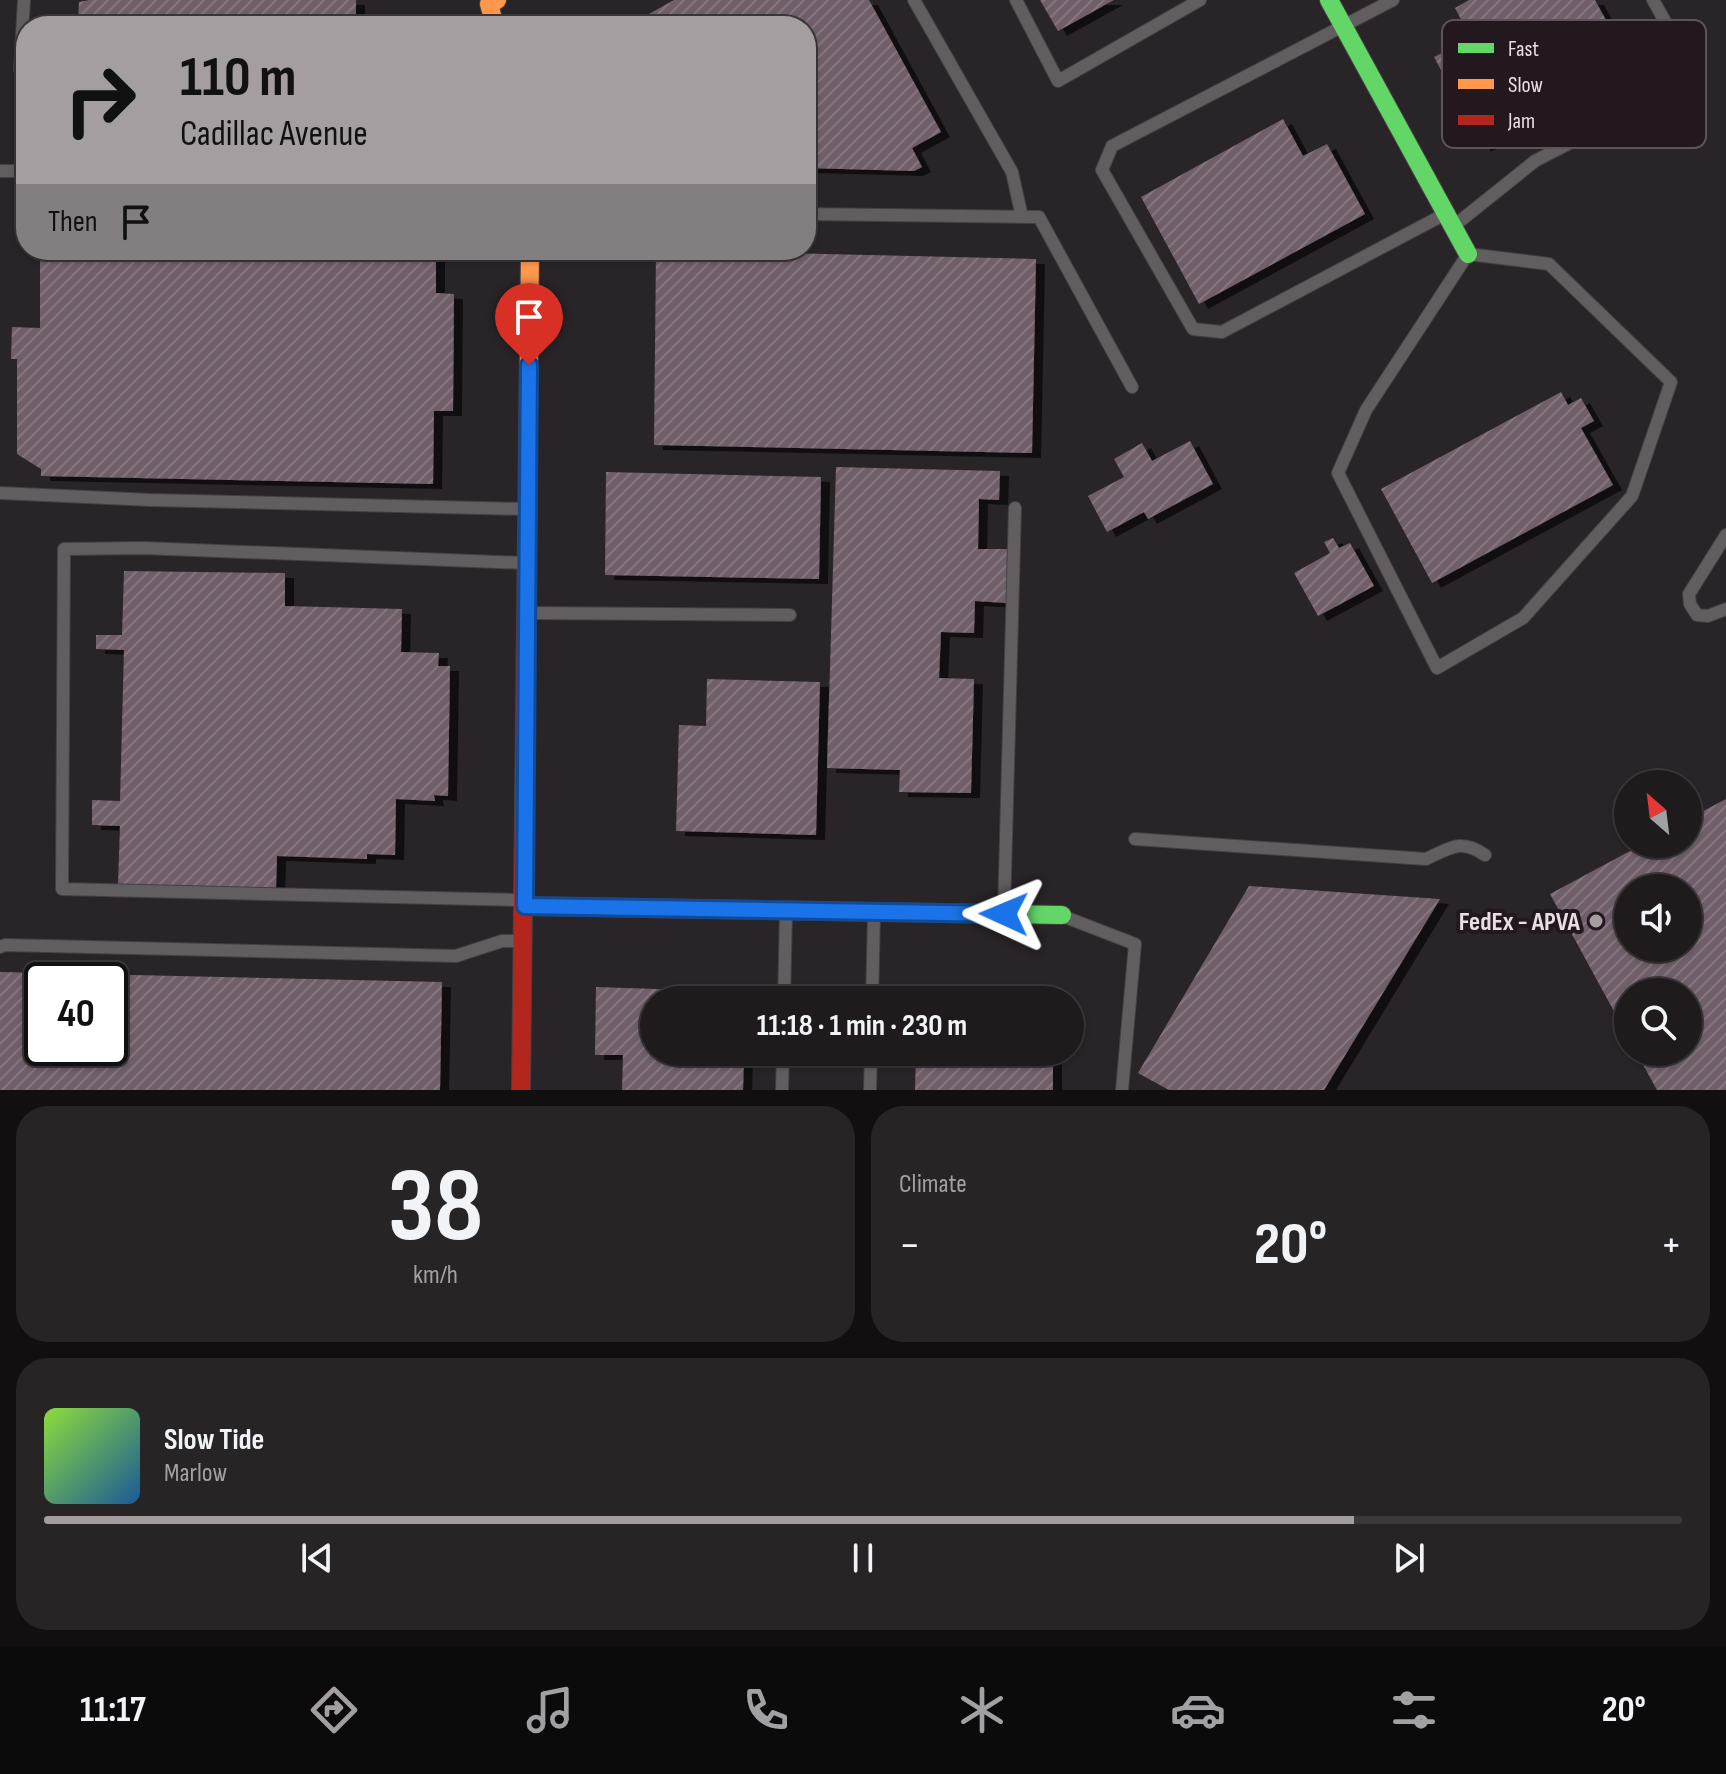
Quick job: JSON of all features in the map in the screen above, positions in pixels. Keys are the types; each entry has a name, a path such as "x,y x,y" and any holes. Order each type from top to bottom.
{"street":[{"path":"1329,0 1468,254"},
{"path":"521,1090 530,260"},
{"path":"525,903 1062,915"}],"lane":[{"path":"914,0 1012,172 1022,217"},
{"path":"1016,0 1058,81 1200,0"},
{"path":"1393,0 1112,146 1102,170 1193,329 1222,332 1449,220 1535,161 1560,148"},
{"path":"1653,0 1664,20"},
{"path":"816,214 1039,217 1132,387"},
{"path":"1468,254 1549,264 1671,382 1632,496 1523,618 1437,668 1338,473 1366,410 1468,254"},
{"path":"0,493 151,500 528,509"},
{"path":"1004,914 1015,508"},
{"path":"1726,535 1689,594 1690,604 1697,615 1708,616 1726,609"},
{"path":"525,903 62,889 64,549 143,548 528,563"},
{"path":"528,613 790,615"},
{"path":"1135,839 1426,859 1455,846 1471,845 1485,855"},
{"path":"784,986 786,910"},
{"path":"872,986 874,912"},
{"path":"1062,915 1135,944 1122,1090"},
{"path":"0,947 456,956 502,941 524,941"},
{"path":"782,1090 783,1066"},
{"path":"870,1090 871,1066"}],"building":[{"path":"356,0 356,16 78,16 79,2"},
{"path":"674,0 869,0 941,132 912,148 922,167 914,171 816,168 816,16 645,16"},
{"path":"1040,0 1114,0 1058,31"},
{"path":"1469,0 1595,0 1606,20 1461,20 1455,8"},
{"path":"1442,53 1442,72 1434,57"},
{"path":"1283,119 1303,156 1327,144 1365,214 1199,304 1141,197"},
{"path":"816,254 1036,259 1032,453 654,445 656,260 816,260"},
{"path":"40,260 436,260 436,293 454,294 453,411 434,411 433,484 41,476 41,469 17,454 17,359 11,359 12,327 40,328"},
{"path":"1561,392 1568,405 1581,398 1594,421 1581,428 1613,485 1432,583 1381,489"},
{"path":"1190,441 1213,484 1148,519 1144,512 1107,532 1088,496 1124,477 1114,459 1142,443 1152,461"},
{"path":"836,467 1000,471 999,500 979,499 978,549 1008,549 1007,603 975,601 974,633 941,632 939,678 974,679 971,793 899,792 900,770 827,768"},
{"path":"606,472 821,477 819,579 605,575"},
{"path":"1333,538 1339,548 1350,543 1374,586 1318,616 1294,573 1330,553 1324,542"},
{"path":"124,571 285,573 285,606 402,609 401,652 439,653 438,666 450,666 448,796 434,795 435,801 396,799 395,855 367,854 367,859 277,856 276,888 118,884 120,826 92,825 92,800 120,801 124,650 96,649 96,635 122,635"},
{"path":"707,679 820,682 816,835 676,831 679,725 706,726"},
{"name":"FedEx - APVA","path":"1726,799 1726,1090 1657,1090 1644,1066 1702,1066 1702,978 1614,978 1614,1011 1550,894 1617,858 1702,858 1702,812"},
{"path":"1249,886 1440,899 1324,1090 1169,1090 1138,1073"},
{"path":"0,972 24,973 24,1066 128,1066 128,975 442,982 440,1090 0,1090"},
{"path":"596,987 640,988 640,1066 744,1066 743,1090 622,1090 623,1055 595,1055"},
{"path":"916,1066 1053,1066 1053,1090 915,1090"}],"traffic: fast":[{"path":"1329,0 1468,254"},
{"path":"525,906 1062,915"}],"traffic: slow":[{"path":"492,16 489,4 497,0"},
{"path":"528,435 530,260"}],"traffic: jam":[{"path":"521,1090 528,435"}],"place":[{"name":"FedEx - APVA","path":"1596,921"}],"route":[{"path":"529,365 525,906 1004,914"}]}
